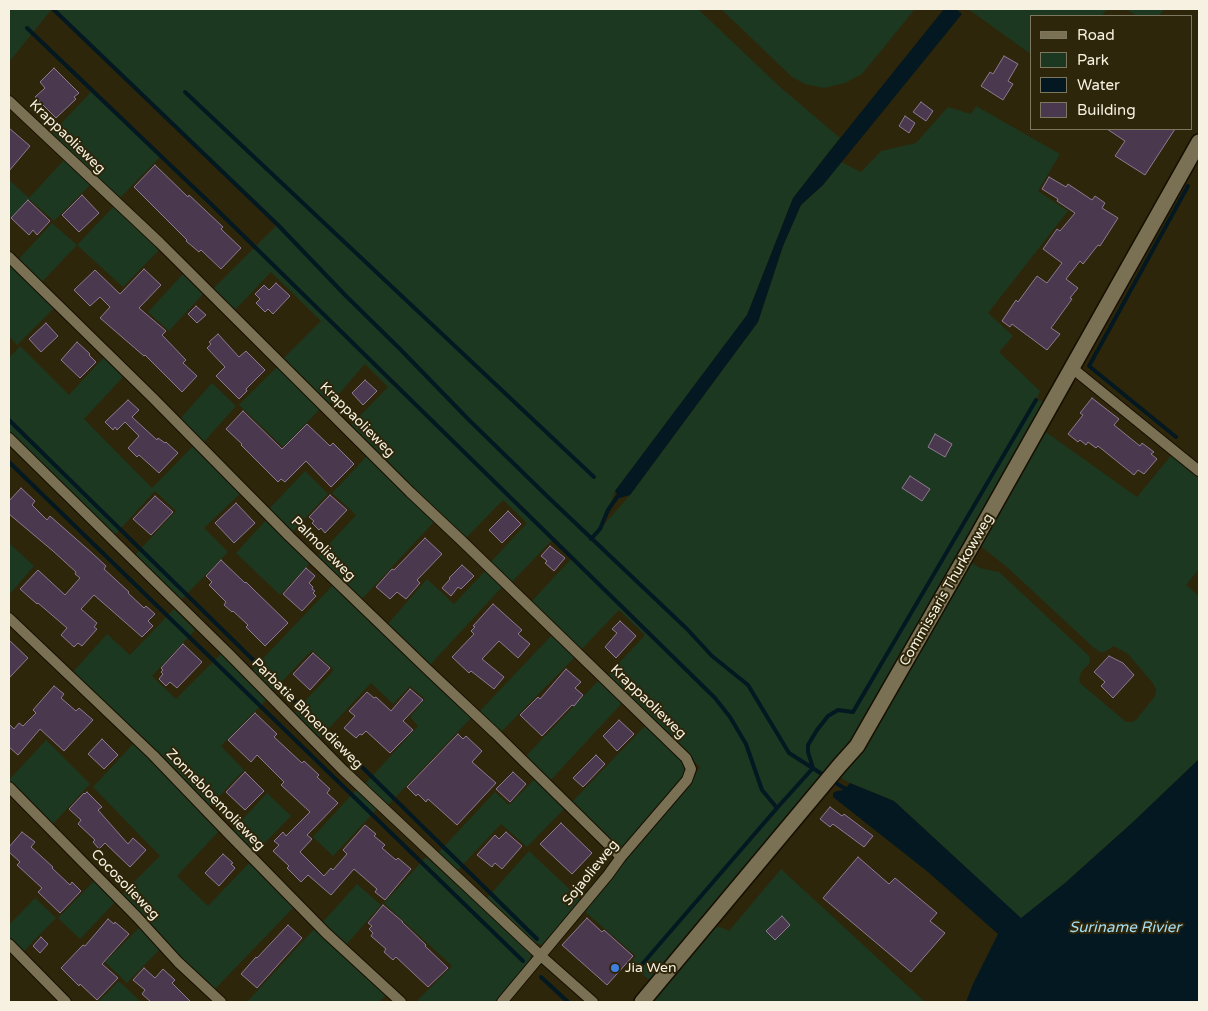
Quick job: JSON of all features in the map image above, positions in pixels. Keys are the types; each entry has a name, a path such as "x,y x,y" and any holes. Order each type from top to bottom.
{"main road":[{"name":"Commissaris Thurkowweg","path":"642,1002 857,746 1199,142"}],"street":[{"name":"Krappaolieweg","path":"9,102 160,243 410,492 686,758"},
{"name":"Palmolieweg","path":"9,257 324,569 621,857"},
{"path":"1072,368 1199,470"},
{"name":"Parbatie Bhoendieweg","path":"9,438 343,770 541,956 593,1002"},
{"name":"Zonnebloemolieweg","path":"9,618 153,755 319,926 401,1002"},
{"name":"Sojaolieweg","path":"502,1002 687,780 691,769 686,758"},
{"name":"Cocosolieweg","path":"9,787 137,917 178,962 221,1002"},
{"path":"9,944 66,1002"}],"green space":[{"path":"9,9 52,9 9,62"},
{"path":"53,9 698,9 780,87 840,138 793,198 747,315 615,491 601,528 630,495 758,322 783,246 801,205 823,185 841,162 861,172 881,151 916,143 948,107 971,114 976,106 1060,154 1038,191 1068,211 988,313 1013,336 999,352 1040,391 1036,400 1047,402 862,728 652,979 648,979 630,964 636,956 583,910 690,783 700,767 607,676 645,635 619,610 581,650 531,602 572,558 553,539 511,583 490,563 527,523 503,500 465,539 349,427 388,387 365,364 329,405 283,359 321,321 271,272 235,310 212,290 277,225"},
{"path":"721,9 915,9 862,74 845,83 824,88 805,84 792,77"},
{"path":"968,9 1107,9 1103,15 1030,15 1030,54"},
{"path":"1126,9 1164,9 1160,15 1135,15"},
{"path":"93,90 161,156 119,199 50,135"},
{"path":"64,160 90,185 54,221 29,199 9,219 9,180 29,198"},
{"path":"114,206 159,250 123,287 77,245"},
{"path":"52,223 77,245 40,284 17,261"},
{"path":"9,261 55,307 17,345 9,336"},
{"path":"183,274 203,294 169,331 148,312"},
{"path":"20,346 69,395 104,357 124,376 84,419 152,488 194,445 242,492 204,528 228,552 180,601 134,556 176,511 155,491 114,536 9,433 9,358"},
{"path":"279,365 321,408 283,447 239,405"},
{"path":"212,383 236,406 203,443 179,420"},
{"path":"1043,430 1137,497 1173,453 1199,474 1199,569 1186,585 1199,596 1199,759 1133,822 1065,883 1021,919 894,801 839,777 862,749 895,696 969,561 980,568 999,572 1087,654 1090,658 1089,664 1081,672 1079,680 1081,684 1126,722 1136,720 1155,696 1156,689 1152,682 1128,654 1114,646 1104,652 1094,648 1008,568 978,544"},
{"path":"367,456 434,522 361,600 316,558 356,515 332,493"},
{"path":"305,471 328,494 293,531 269,509"},
{"path":"267,519 311,562 280,595 236,553"},
{"path":"9,543 34,566 9,595"},
{"path":"486,570 503,586 429,666 386,626 427,579 454,604"},
{"path":"334,584 472,717 387,806 364,785 418,726 410,717 425,699 410,686 393,704 371,683 320,738 294,713 334,670 312,650 273,691 251,671"},
{"path":"174,609 195,630 152,676 176,699 221,654 266,700 221,746 244,770 209,807 72,673 107,634 130,655"},
{"path":"552,635 575,657 500,733 478,713"},
{"path":"599,680 623,702 549,782 524,758"},
{"path":"646,725 683,762 685,768 684,776 628,845 619,847 614,845 571,803"},
{"path":"46,740 90,784 51,826 9,784 9,780"},
{"path":"134,743 181,788 219,831 177,876 208,906 249,863 294,907 214,990 187,966 120,896 160,856 93,787"},
{"path":"535,779 564,809 527,847 501,824 457,871 437,854 495,792 509,805"},
{"path":"356,790 377,809 333,856 313,837"},
{"path":"267,793 291,816 254,854 231,832"},
{"path":"529,851 582,901 542,945 535,943 486,899"},
{"path":"426,857 527,948 530,953 529,962 497,1002 416,1002 452,966 384,903"},
{"path":"781,869 925,1002 649,1002 712,928 723,928 729,931"},
{"path":"95,880 116,901 80,939 58,918"},
{"path":"357,884 381,905 345,946 321,924"},
{"path":"35,898 56,918 22,953 9,940 9,925"},
{"path":"140,927 161,948 127,983 105,962"},
{"path":"315,928 387,994 379,1002 247,1002"},
{"path":"119,981 141,1002 98,1002"}],"water":[{"path":"944,9 956,9 962,14 823,185 801,205 783,246 758,322 630,495 620,498 615,491 747,315 793,198"},
{"name":"Suriname Rivier","path":"1199,759 1199,1002 966,1002 998,934 928,872 833,797 833,793 844,790 850,783 894,801 1021,918 1065,883"}],"building":[{"path":"1004,56 1018,64 1008,81 1013,84 1003,100 981,86 990,72 993,74"},
{"path":"54,68 79,93 74,97 76,99 56,118 35,97 45,88 40,82"},
{"path":"921,102 933,111 926,121 913,112"},
{"path":"905,116 915,123 909,133 899,126"},
{"path":"9,128 30,146 9,171"},
{"path":"1108,130 1174,130 1145,175 1115,156 1125,141"},
{"path":"155,165 223,227 221,229 241,248 221,269 201,250 199,252 186,241 134,187"},
{"path":"1049,177 1066,187 1068,184 1092,200 1095,196 1105,203 1102,208 1118,218 1100,246 1098,245 1083,264 1080,261 1066,279 1078,288 1051,328 1060,334 1047,350 1012,324 1010,327 1002,321 1016,300 1018,302 1037,276 1047,283 1062,263 1043,249 1057,229 1060,231 1075,213 1042,189"},
{"path":"82,195 99,213 79,232 62,215"},
{"path":"28,200 50,221 37,235 33,230 29,235 11,218"},
{"path":"144,269 161,285 139,308 166,331 162,335 186,360 183,363 197,376 182,392 145,355 100,318 110,307 100,297 90,306 74,290 95,270 120,294"},
{"path":"276,283 290,296 273,314 268,309 265,312 256,303 260,299 255,294 264,285 269,290"},
{"path":"196,306 206,315 197,323 188,314"},
{"path":"46,323 58,336 41,352 29,339"},
{"path":"218,334 239,357 246,351 265,370 239,399 216,376 225,367 207,348 211,344 209,342"},
{"path":"77,342 96,362 80,378 61,360"},
{"path":"365,380 377,391 363,405 352,393"},
{"path":"1092,398 1119,419 1114,425 1140,446 1142,443 1154,452 1151,454 1157,459 1144,474 1138,470 1134,475 1098,446 1096,448 1088,442 1086,445 1080,440 1078,442 1068,434 1083,415 1080,413"},
{"path":"128,400 139,410 132,417 157,440 158,438 166,442 178,453 159,473 128,448 139,436 125,422 117,430 115,427 113,430 105,422"},
{"path":"243,411 282,449 307,424 330,446 333,443 354,464 331,487 306,461 285,482 281,479 278,482 226,429"},
{"path":"935,434 952,444 945,457 928,447"},
{"path":"910,476 930,489 922,501 902,488"},
{"path":"21,488 35,501 32,505 47,520 50,516 106,566 104,569 144,608 146,606 155,614 148,621 153,626 142,637 94,595 81,609 97,623 94,627 97,629 82,646 78,643 74,647 61,635 67,628 20,589 38,570 65,595 80,578 53,551 9,514 9,501"},
{"path":"330,495 347,510 325,533 321,528 319,530 312,523 314,521 309,517"},
{"path":"155,496 173,512 151,535 133,519"},
{"path":"236,503 255,523 234,543 215,523"},
{"path":"508,511 521,524 502,543 489,530"},
{"path":"425,538 442,554 417,580 420,583 406,599 397,592 390,599 376,587"},
{"path":"550,546 565,558 554,571 545,563 547,561 541,556"},
{"path":"221,560 288,623 265,646 246,627 248,625 224,605 226,602 209,585 212,582 206,576"},
{"path":"462,565 474,576 461,589 458,587 451,596 442,588"},
{"path":"306,568 315,576 309,583 313,587 312,589 315,591 313,593 316,596 302,611 283,594"},
{"path":"493,604 522,630 518,634 530,644 518,658 499,641 482,659 504,677 494,689 471,671 469,673 452,657 474,634 471,631 475,627 473,626"},
{"path":"620,621 636,636 616,658 605,647 617,633 612,629"},
{"path":"9,640 28,658 9,678"},
{"path":"183,644 202,662 177,688 170,682 166,686 159,679 163,674 161,668"},
{"path":"313,653 330,668 310,690 293,674"},
{"path":"1109,656 1123,663 1134,675 1113,698 1101,686 1105,682 1094,672"},
{"path":"566,669 581,682 575,688 583,695 542,736 520,715 538,697 540,699"},
{"path":"54,686 64,694 61,698 76,711 79,708 93,720 64,751 40,729 18,755 9,747 9,724 14,729 19,723 23,726 36,713 33,710"},
{"path":"410,689 423,700 403,721 413,730 390,753 366,731 356,738 344,728 355,716 349,711 367,692 374,698 376,697 391,711"},
{"path":"255,713 277,734 274,737 302,763 304,761 319,775 317,777 330,789 327,793 338,803 307,835 312,839 300,852 324,876 331,868 333,870 347,854 343,850 365,825 385,845 382,848 396,860 398,858 411,869 385,900 375,892 377,889 354,869 331,895 308,875 301,882 287,868 289,866 273,851 279,845 274,841 283,832 286,836 310,812 281,785 284,782 257,755 251,762 228,740"},
{"path":"619,720 634,734 617,751 603,736"},
{"path":"458,734 463,739 466,736 482,751 472,762 496,783 457,825 428,799 426,802 407,787"},
{"path":"102,739 118,755 104,769 88,754"},
{"path":"596,755 605,764 583,787 573,778"},
{"path":"245,772 264,791 245,810 226,792"},
{"path":"513,772 526,784 510,802 496,789"},
{"path":"87,792 102,807 98,810 128,844 133,838 146,850 130,867 105,843 99,849 93,842 95,840 78,824 81,820 69,809"},
{"path":"830,807 842,816 844,814 873,836 864,847 833,824 830,827 820,819"},
{"path":"561,823 592,853 572,874 540,844"},
{"path":"22,832 35,842 31,847 52,868 70,885 72,882 81,891 60,913 38,892 42,888 17,865 20,862 9,852 9,847"},
{"path":"506,832 522,846 502,869 495,863 492,867 477,855 495,835 499,839"},
{"path":"223,854 233,863 231,864 235,868 219,886 205,873"},
{"path":"858,857 889,884 895,878 937,913 930,921 945,933 911,972 823,898"},
{"path":"383,905 403,922 448,968 428,987 396,957 393,960 384,952 386,949 371,936 373,933 369,929 372,926 368,923"},
{"path":"782,916 790,925 775,940 766,931"},
{"path":"587,918 602,932 604,930 633,956 607,985 562,945"},
{"path":"108,919 114,924 115,922 129,934 102,964 118,978 97,1000 61,968 83,945 85,946"},
{"path":"288,925 302,938 257,988 241,974"},
{"path":"41,937 48,944 40,953 33,946"},
{"path":"144,968 155,978 163,969 175,980 172,983 191,1002 151,1002 142,994 145,990 133,980"}],"waterway":[{"path":"53,9 278,225 469,420 550,499 687,629 712,656 748,685 789,753 825,776"},
{"path":"27,28 211,204 715,698 730,717 746,744 762,790 777,808 813,768 808,745 828,716 838,710 853,712 1036,400"},
{"path":"185,92 594,477"},
{"path":"1176,437 1089,366 1188,186"},
{"path":"9,420 537,939"},
{"path":"9,462 523,961"},
{"path":"591,539 600,529 608,510 620,493"},
{"path":"831,780 849,791"},
{"path":"638,969 777,808"},
{"path":"541,977 568,1002"}],"place":[{"name":"Jia Wen","path":"615,968"}]}
